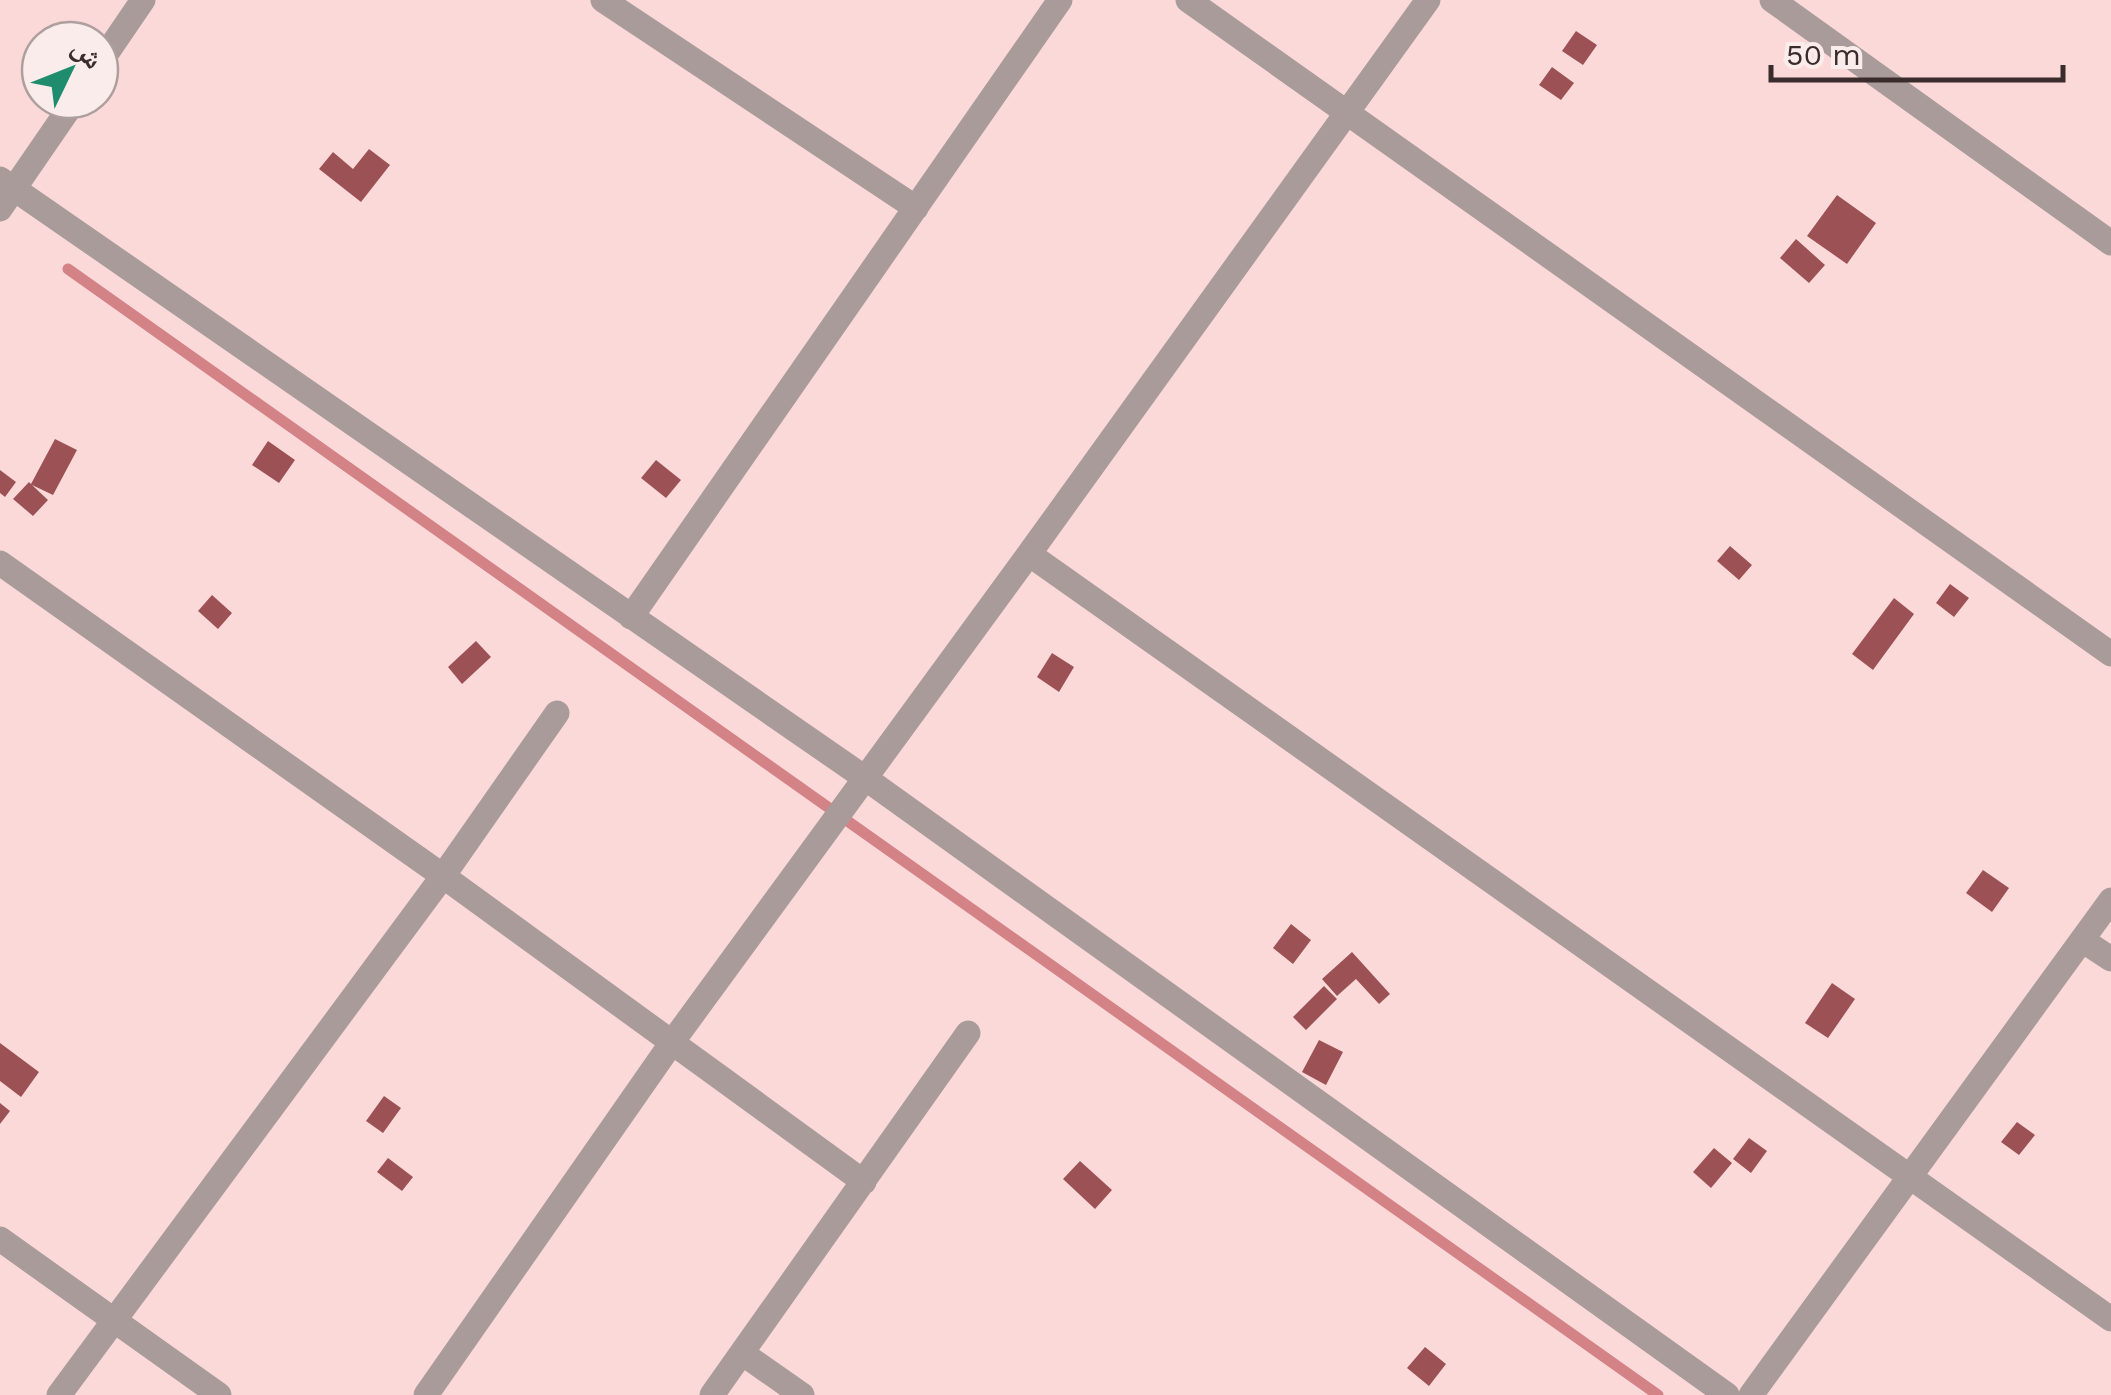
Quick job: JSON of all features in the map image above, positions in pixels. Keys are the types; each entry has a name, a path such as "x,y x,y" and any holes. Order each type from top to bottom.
{"street":[{"path":"120,34 144,0"},
{"path":"603,0 916,208"},
{"path":"631,617 1060,0"},
{"path":"1188,0 2111,654"},
{"path":"426,1395 673,1041 1428,0"},
{"path":"1772,0 2111,243"},
{"path":"60,120 5,192 865,778 1728,1395"},
{"path":"1029,554 2111,1319"},
{"path":"0,563 443,876 864,1182"},
{"path":"59,1395 443,876 556,712"},
{"path":"1750,1395 2111,900"},
{"path":"2082,940 2111,960"},
{"path":"712,1395 968,1033"},
{"path":"0,1238 219,1395"},
{"path":"742,1353 802,1395"}],"building":[{"path":"1576,31 1597,45 1583,65 1562,51"},
{"path":"1552,67 1574,83 1561,100 1539,85"},
{"path":"369,149 390,165 361,202 319,169 333,152 353,169"},
{"path":"1837,195 1876,223 1847,264 1807,236"},
{"path":"1796,239 1825,265 1809,283 1780,258"},
{"path":"55,439 77,450 53,495 32,485 48,500 33,516 13,499 31,484"},
{"path":"268,441 295,460 279,483 252,465"},
{"path":"656,460 681,480 666,498 641,478"},
{"path":"0,470 16,482 5,497 0,493"},
{"path":"1730,546 1752,565 1739,580 1717,561"},
{"path":"1950,584 1969,598 1954,617 1936,603"},
{"path":"212,595 232,613 218,629 198,611"},
{"path":"1894,598 1914,614 1873,670 1852,654"},
{"path":"476,641 491,657 462,684 448,667"},
{"path":"1052,653 1074,667 1059,692 1037,677"},
{"path":"1983,870 2009,888 1992,912 1966,893"},
{"path":"1291,924 1311,940 1293,964 1273,948"},
{"path":"1352,952 1390,994 1379,1004 1356,979 1337,996 1322,979"},
{"path":"1832,983 1855,999 1828,1038 1805,1023"},
{"path":"1324,986 1337,999 1306,1030 1293,1017"},
{"path":"1319,1040 1343,1052 1326,1085 1302,1072"},
{"path":"0,1043 39,1072 21,1097 0,1081"},
{"path":"384,1096 401,1108 383,1133 366,1121"},
{"path":"0,1103 10,1111 0,1124"},
{"path":"2017,1122 2035,1135 2019,1155 2001,1142"},
{"path":"1749,1138 1767,1151 1751,1173 1733,1159"},
{"path":"1714,1148 1732,1163 1711,1188 1693,1172"},
{"path":"388,1158 413,1177 402,1191 377,1172"},
{"path":"1080,1161 1112,1190 1095,1209 1063,1179"},
{"path":"1425,1347 1446,1364 1429,1386 1407,1368"}],"waterway":[{"path":"68,269 1658,1395"}]}
